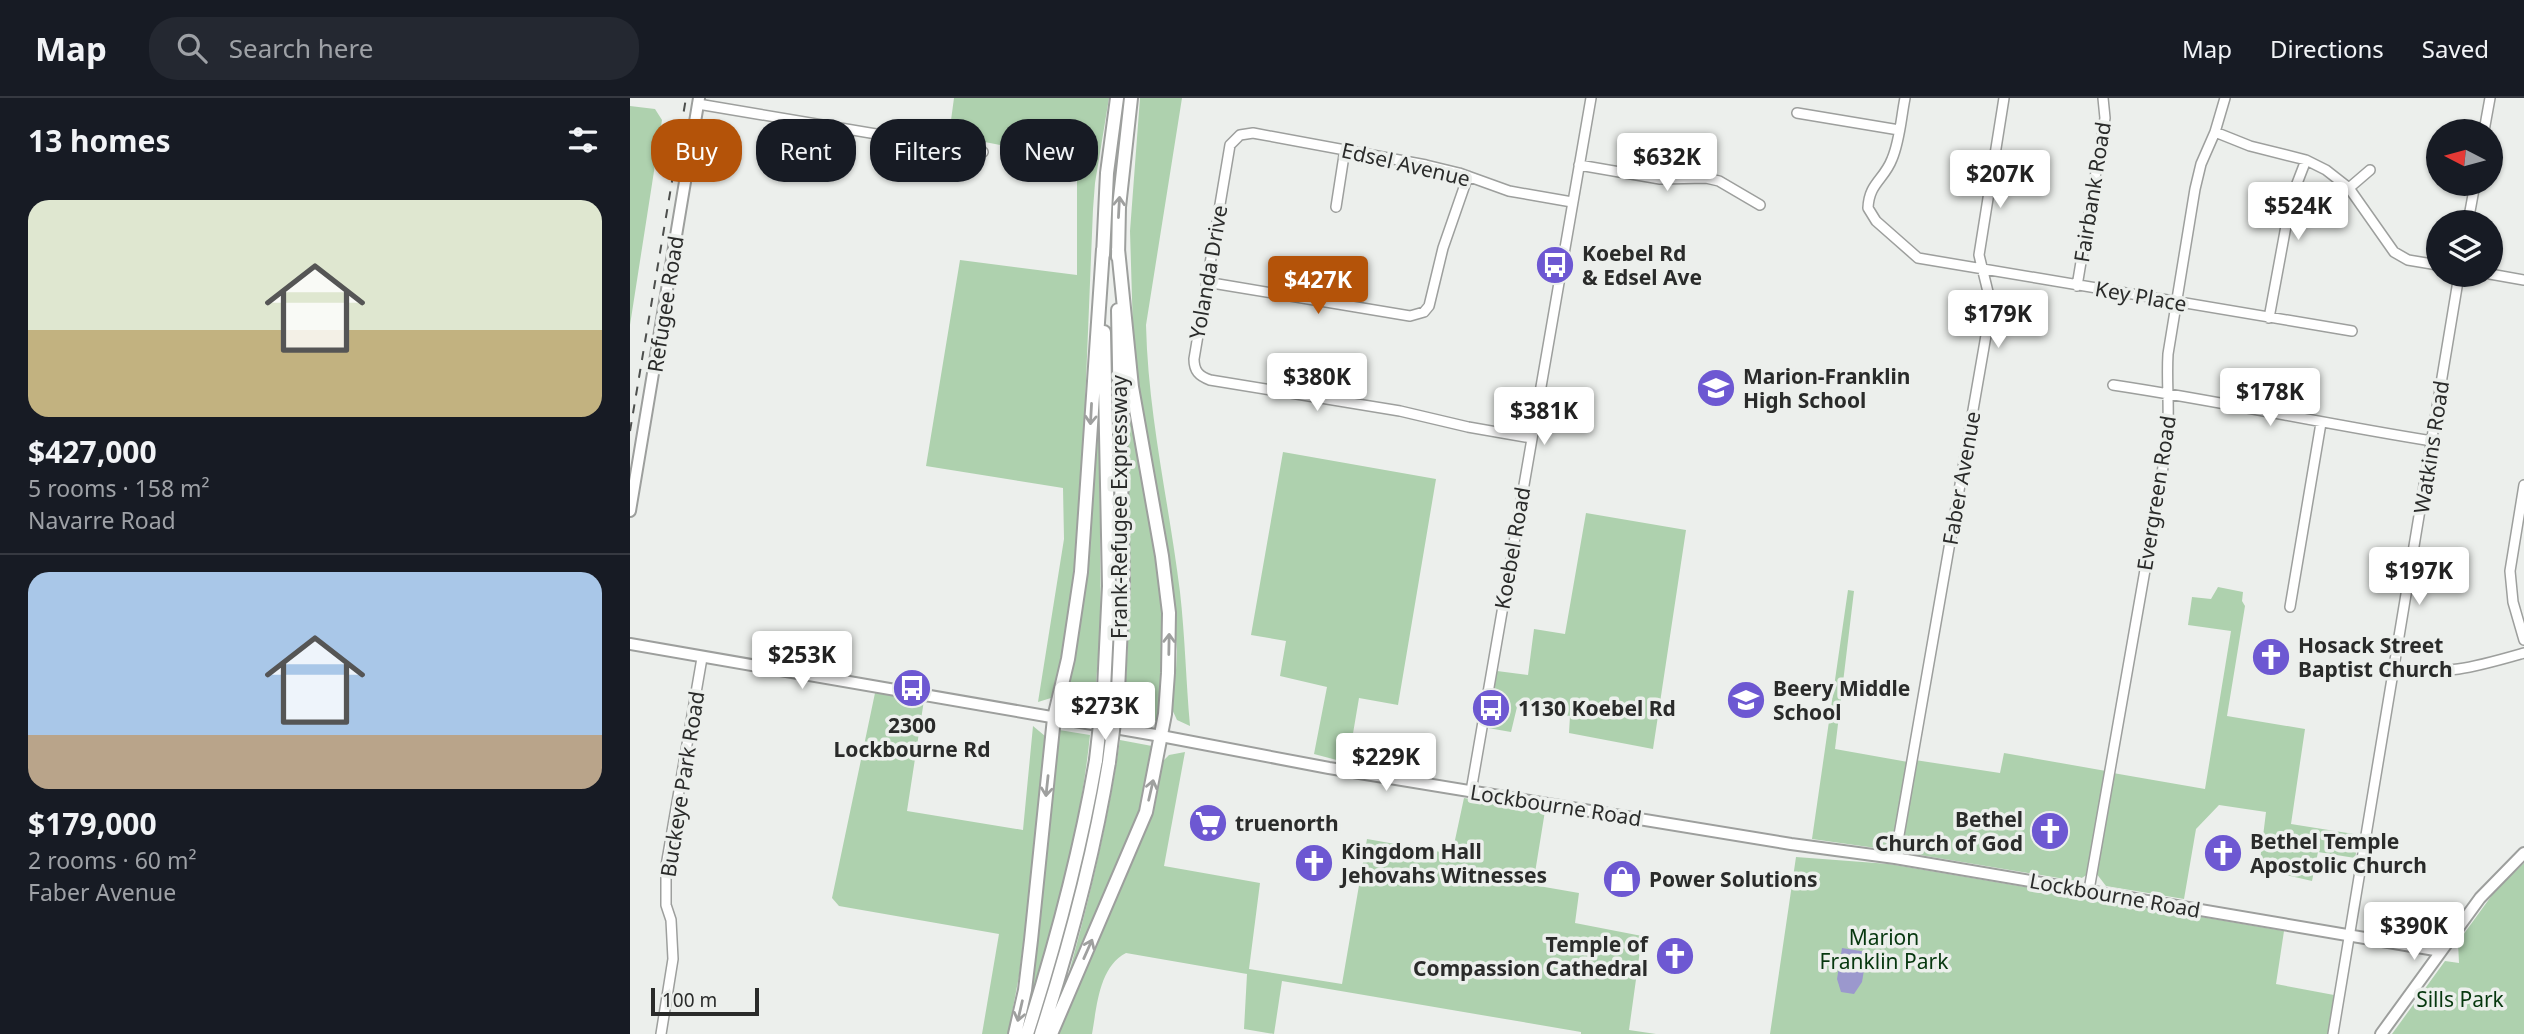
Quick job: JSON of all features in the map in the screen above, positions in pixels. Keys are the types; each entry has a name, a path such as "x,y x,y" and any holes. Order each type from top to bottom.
{"highway":[{"name":"Frank-Refugee Expressway","path":"1027,1034 1066,903 1086,816 1104,689 1109,586 1103,248 1108,161 1116,98"},
{"name":"Frank-Refugee Expressway","path":"1041,1034 1083,892 1109,762 1118,691 1123,583 1118,249 1122,173 1131,98"},
{"path":"1015,1034 1027,978 1054,718 1068,659 1081,572 1103,248"},
{"path":"1051,1034 1141,828 1154,777 1168,673 1169,613 1162,556 1132,387 1118,249"}],"main road":[{"name":"Refugee Road","path":"630,511 699,101"},
{"name":"Lockbourne Road","path":"630,644 1161,736 1329,768 1798,846 1895,858 2441,951"},
{"path":"2381,1034 2491,884 2524,853"}],"street":[{"name":"Koebel Road","path":"1471,791 1591,98"},
{"path":"1797,113 1899,130 1905,98"},
{"name":"Faber Avenue","path":"1895,858 1988,325 1989,296 1981,270 1979,247 2004,98"},
{"name":"Fairbank Road","path":"2077,286 2105,118 2103,98"},
{"name":"Evergreen Road","path":"2089,890 2166,450 2170,416 2168,354 2195,189 2201,164 2216,132 2225,98"},
{"path":"2486,119 2490,98"},
{"path":"699,101 870,132"},
{"name":"Key Place","path":"1899,130 1891,163 1871,190 1868,208 1876,221 1918,258 2352,331"},
{"path":"2216,132 2250,146 2306,160 2326,170 2349,188 2394,252 2407,260 2426,263"},
{"name":"Edsel Avenue","path":"1240,135 1253,133 1426,164 1510,191 1572,202"},
{"name":"Yolanda Drive","path":"1240,135 1230,145 1194,359 1196,372 1210,380 1400,411 1468,428 1531,438"},
{"path":"1336,207 1345,149"},
{"path":"2269,318 2291,199 2306,160"},
{"path":"1579,166 1660,179 1706,178 1719,181 1760,205"},
{"path":"2349,188 2370,170"},
{"path":"1206,282 1410,316 1424,312 1432,299 1443,248 1468,176"},
{"path":"2503,276 2524,279"},
{"name":"Watkins Road","path":"2333,1034 2457,287"},
{"path":"2113,385 2432,441"},
{"path":"2290,607 2322,423"},
{"path":"2524,485 2510,572 2513,602 2524,640"},
{"path":"2394,668 2428,673 2460,671 2524,653"},
{"name":"Buckeye Park Road","path":"661,1034 673,960 671,920 666,905 666,866 702,658"}],"green space":[{"path":"954,98 1109,98 1098,165 1098,119 1000,119 1000,145 986,142 986,119 951,119"},
{"path":"1140,98 1182,98 1146,325 1155,426 1180,592 1190,726 1177,720 1170,705 1177,651 1171,580 1134,365 1130,231"},
{"path":"630,106 655,109 661,119 651,119 652,182 630,325"},
{"path":"1077,182 1095,182 1080,528 1057,685 1051,698 1038,702 1064,539 1063,488 926,466 960,260 1077,275"},
{"path":"1127,394 1161,585 1165,628 1161,714 1157,721 1123,717 1129,596"},
{"path":"1099,418 1101,630 1093,712 1063,705 1096,419"},
{"path":"1283,452 1436,479 1398,705 1359,698 1348,763 1314,754 1327,687 1280,676 1286,641 1251,635"},
{"path":"1586,513 1686,530 1653,749 1569,733 1570,716 1517,707 1511,732 1488,728 1497,671 1528,675 1534,629 1565,634"},
{"path":"2218,587 2243,592 2242,601 2245,606 2227,716 2305,729 2291,824 2360,835 2355,858 2318,852 2312,881 2259,869 2266,812 2219,805 2196,829 2184,899 2106,886 2096,873 2113,773 2205,789 2231,631 2188,625 2192,597 2211,599"},
{"path":"1848,590 1854,591 1835,749 1908,762 1894,839 1883,849 1812,839"},
{"path":"875,693 924,700 907,811 1023,830 1033,726 1045,736 1048,746 1019,976 1008,1034 982,1034 999,934 839,906 832,898"},
{"path":"1059,730 1090,735 1086,771 1065,878 1024,1019"},
{"path":"1120,740 1152,746 1148,781 1138,820 1069,981 1067,980 1104,831"},
{"path":"1185,752 1164,866 1260,883 1249,969 1342,984 1367,839 1452,854 1464,798 1545,811 1533,885 1579,893 1575,923 1642,936 1629,1030 1656,1034 1581,1034 1282,981 1274,1034 1244,1029 1247,974 1126,953 1117,959 1105,977 1092,1034 1056,1034 1143,835 1163,761 1169,755"},
{"path":"2004,753 2106,771 2088,874 2077,881 1914,854 1903,842 1915,760 2000,773"},
{"name":"Marion Franklin Park","path":"1796,857 1889,864 2284,931 2276,984 2334,995 2328,1034 1770,1034"},
{"name":"Sills Park","path":"2524,863 2524,1034 2392,1034 2445,961 2459,963 2458,942 2495,891"}],"shaded area":[{"path":"1842,948 1867,952 1862,982 1854,994 1841,992 1837,979"}],"railway":[{"path":"630,431 686,98"}],"place":[{"name":"Koebel Rd & Edsel Ave","path":"1555,265"},
{"name":"Marion-Franklin High School","path":"1716,388"},
{"name":"Hosack Street Baptist Church","path":"2271,657"},
{"name":"2300 Lockbourne Rd","path":"912,688"},
{"name":"Beery Middle School","path":"1746,700"},
{"name":"1130 Koebel Rd","path":"1491,708"},
{"name":"truenorth","path":"1208,823"},
{"name":"Bethel Church of God","path":"2050,831"},
{"name":"Bethel Temple Apostolic Church","path":"2223,853"},
{"name":"Kingdom Hall Jehovahs Witnesses","path":"1314,863"},
{"name":"Power Solutions","path":"1622,879"},
{"name":"Temple of Compassion Cathedral","path":"1675,956"}]}
